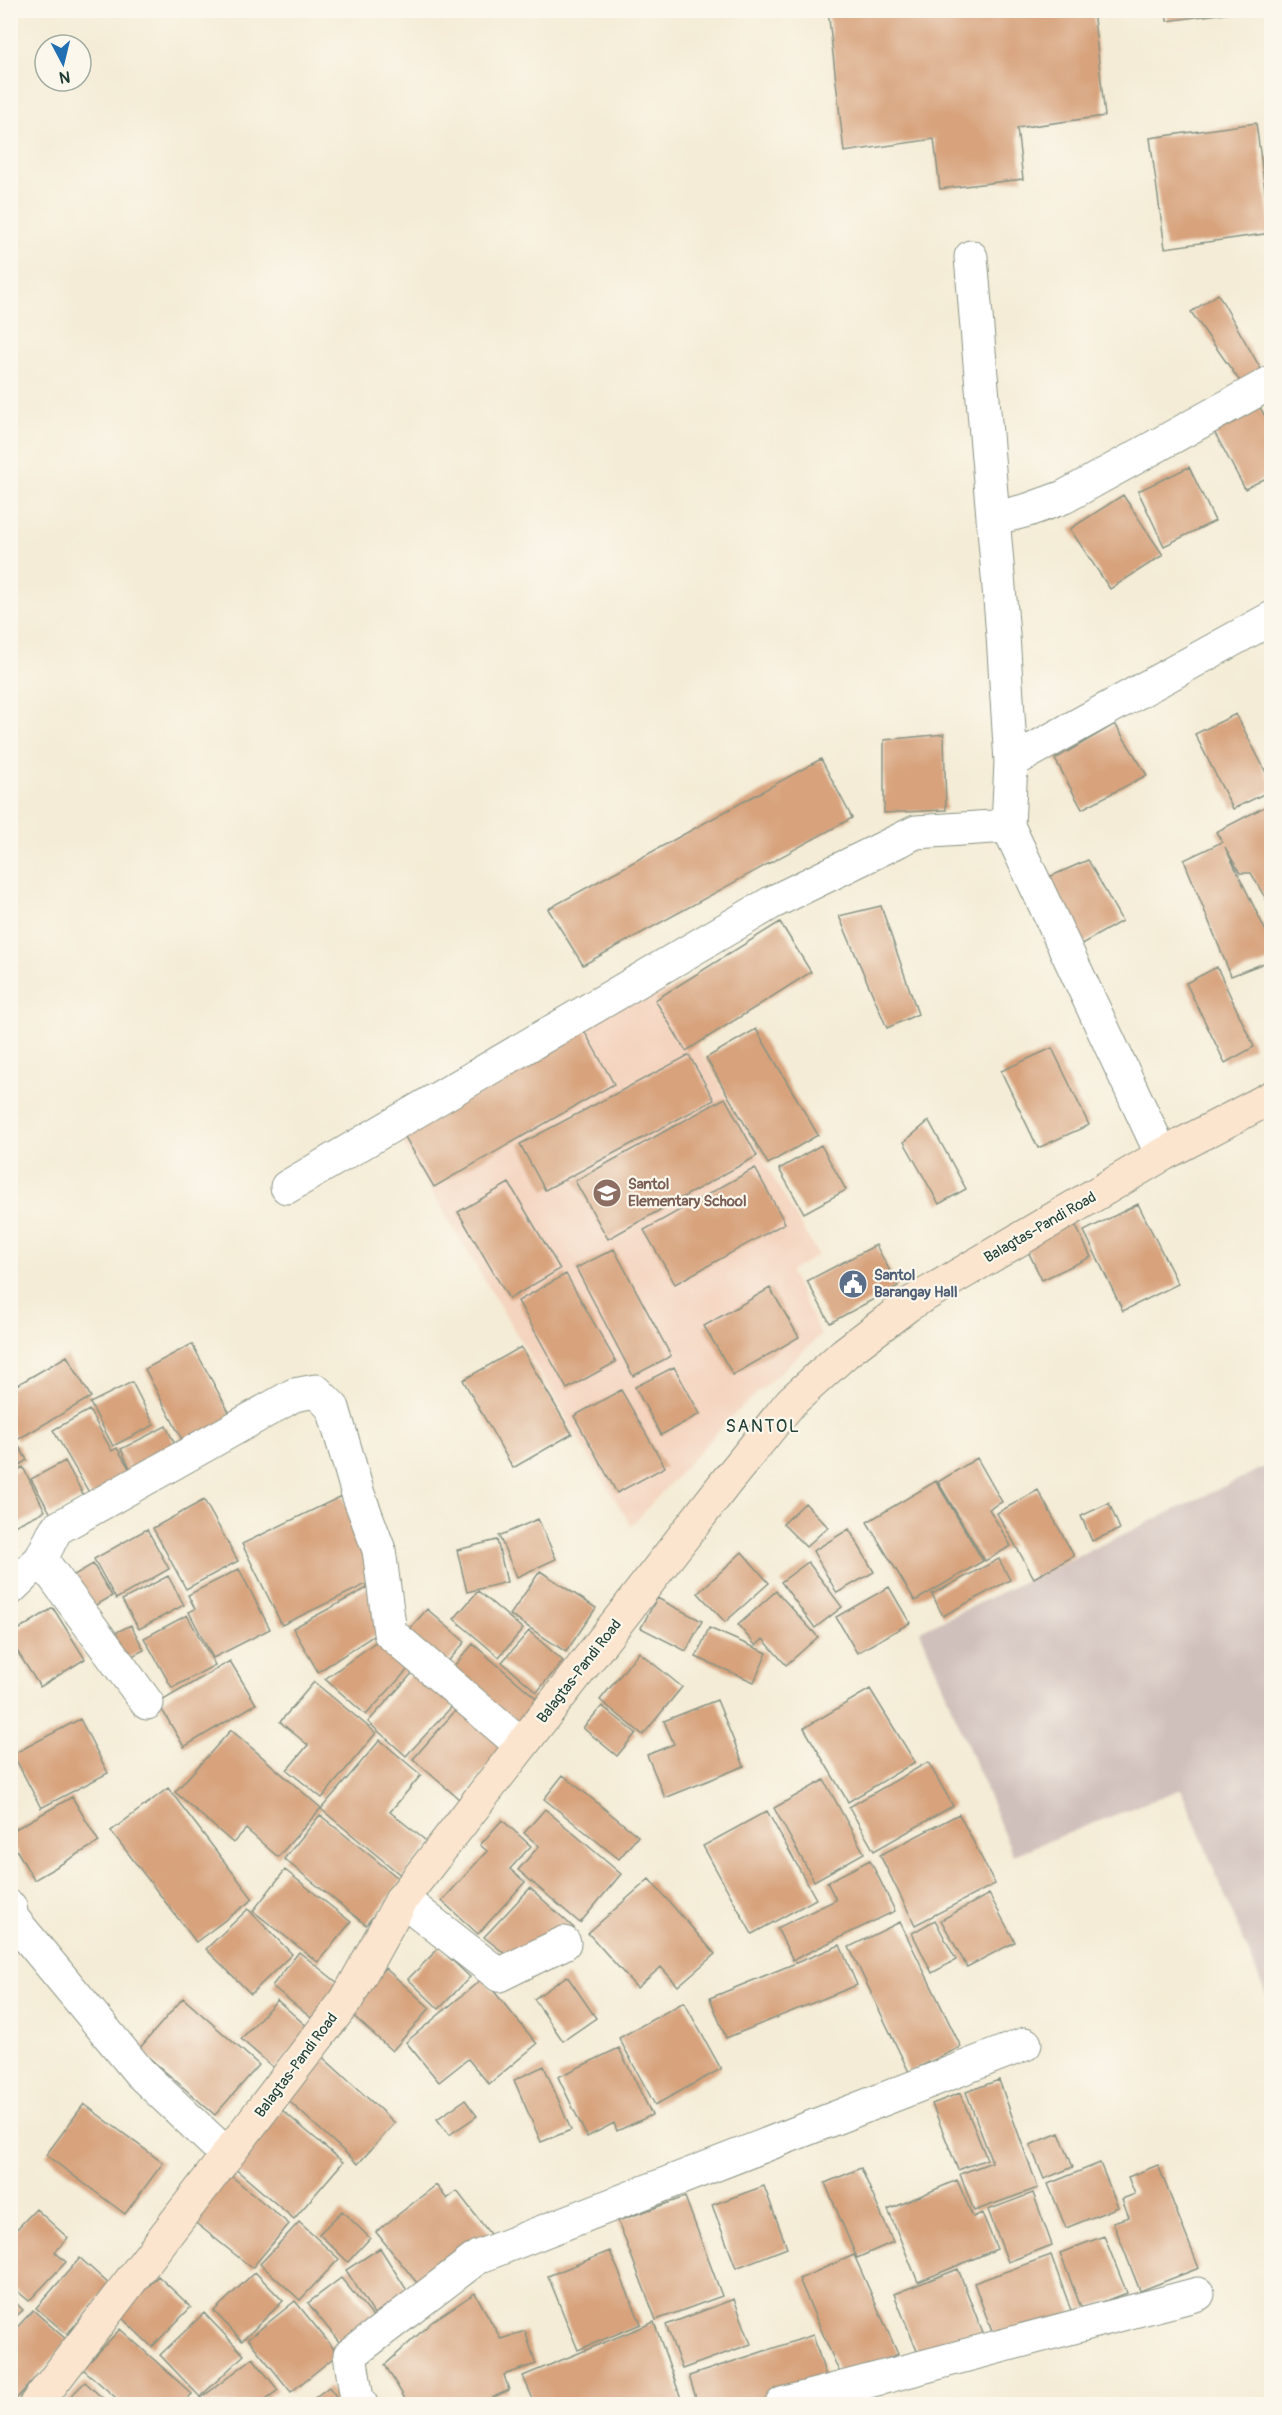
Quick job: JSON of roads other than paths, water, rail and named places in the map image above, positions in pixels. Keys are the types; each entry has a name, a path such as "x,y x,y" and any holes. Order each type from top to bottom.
{"main road":[{"name":"Balagtas-Pandi Road","path":"36,2404 346,1999 402,1899 726,1482 798,1395 845,1353 908,1305 1162,1155 1272,1097"}],"street":[{"path":"971,257 1011,762 1008,825 1162,1155"},
{"path":"993,519 1064,497 1272,382"},
{"path":"1011,762 1272,618"},
{"path":"287,1187 475,1079 771,903 916,832 1008,825"},
{"path":"10,1589 41,1559 56,1529 294,1395 316,1391 333,1408 358,1494 379,1550 390,1633 521,1745"},
{"path":"41,1559 147,1703"},
{"path":"402,1899 499,1975 564,1943"},
{"path":"10,1907 12,1918 140,2073 227,2156"},
{"path":"362,2404 357,2399 350,2355 478,2257 1025,2043"},
{"path":"782,2404 1198,2294"}],"place":[{"name":"Santol Elementary School","path":"607,1193"},
{"name":"Santol Barangay Hall","path":"853,1284"}],"district":[{"name":"SANTOL","path":"763,1426"}]}
